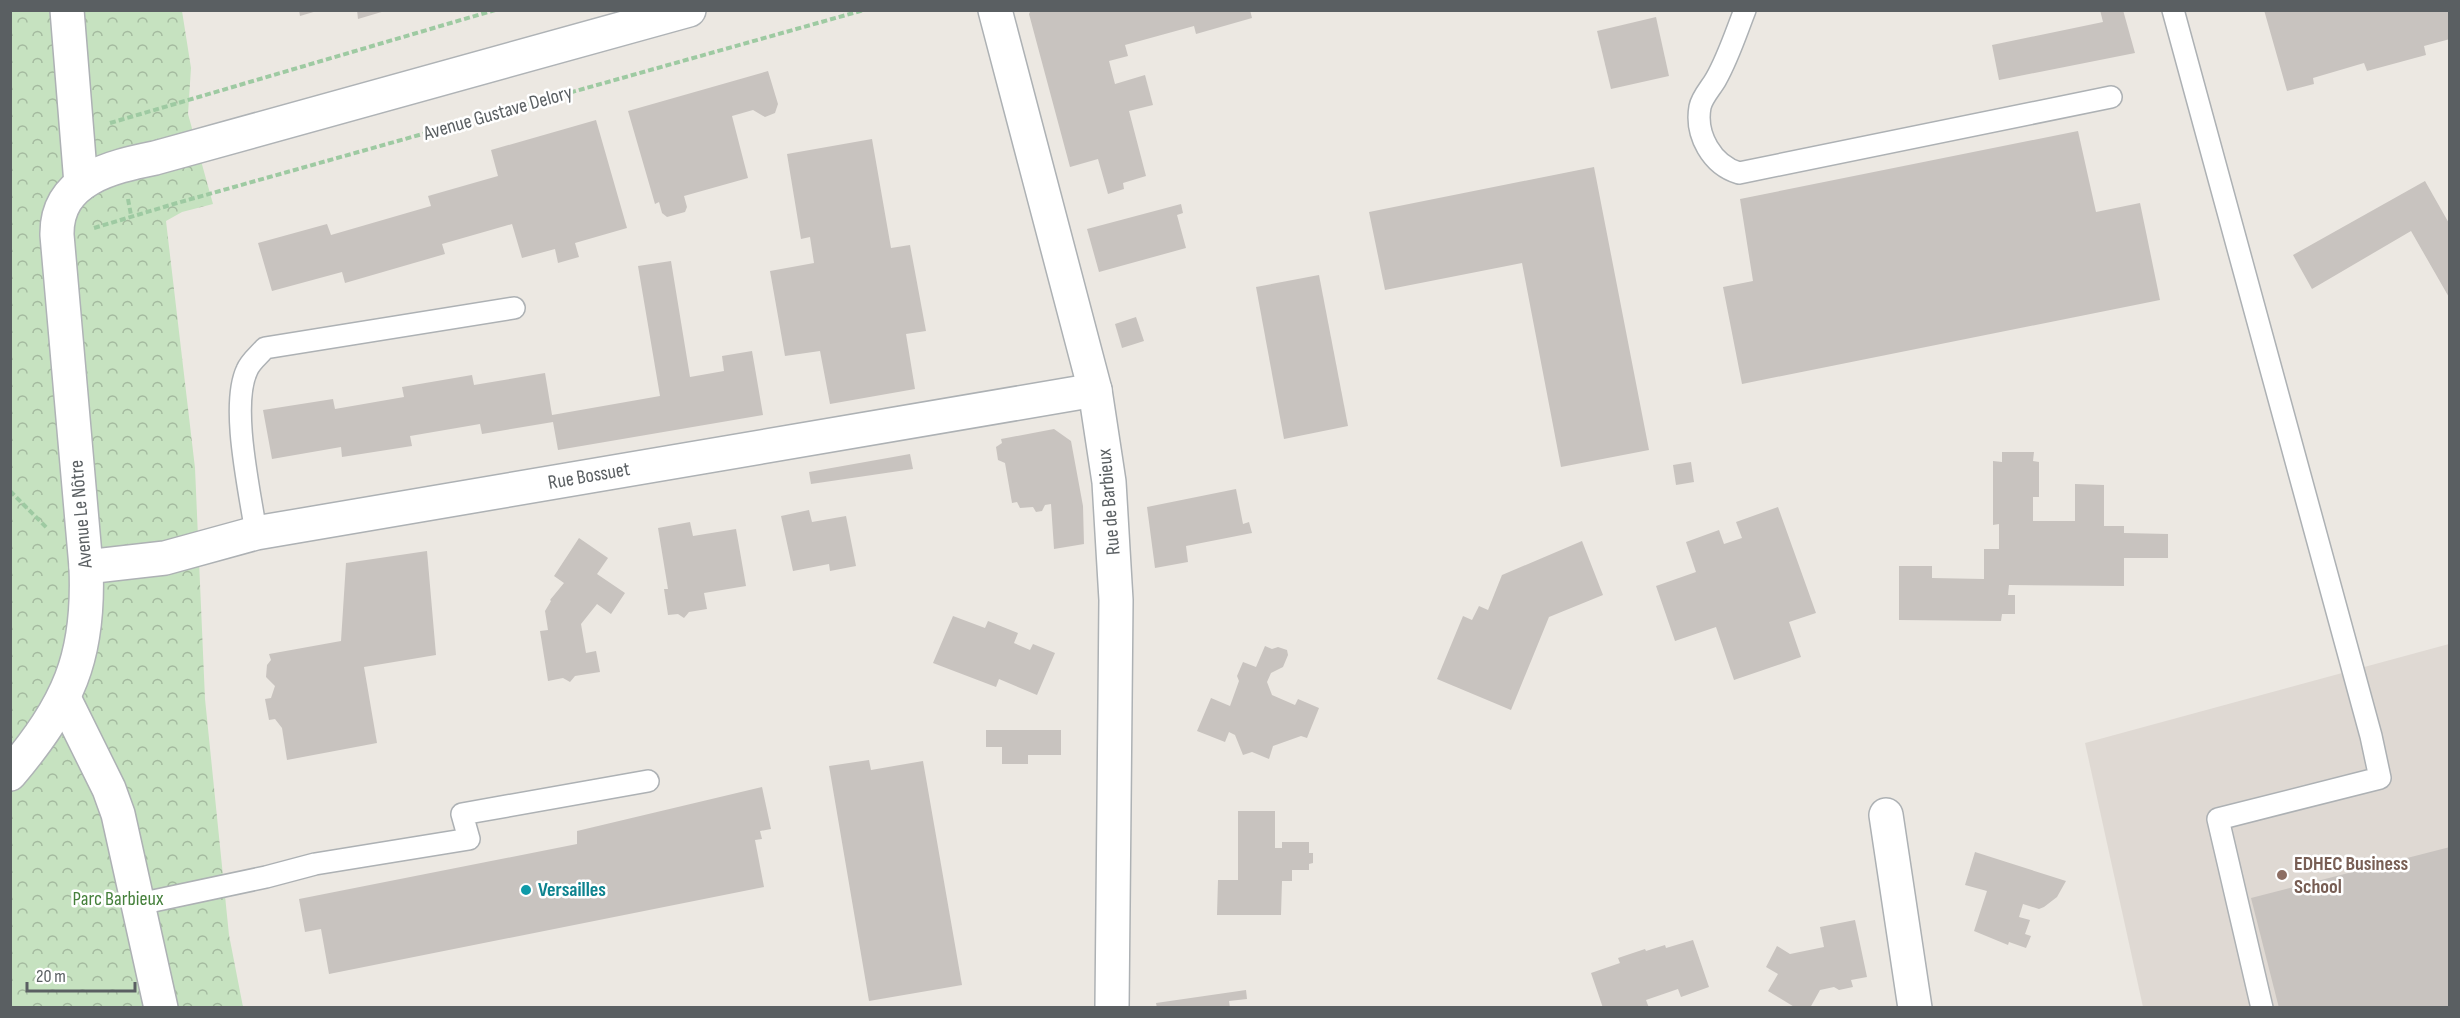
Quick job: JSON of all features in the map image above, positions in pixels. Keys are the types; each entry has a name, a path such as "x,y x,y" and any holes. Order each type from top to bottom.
{"street":[{"path":"66,10 81,184 120,165 155,158 689,10"},
{"name":"Rue de Barbieux","path":"995,10 1095,390 1109,482 1116,600 1112,1008"},
{"name":"Avenue Le Nôtre","path":"10,774 39,738 64,698 77,663 84,630 87,603 86,567 57,226 63,206 72,191 81,184"},
{"name":"Rue Bossuet","path":"86,567 165,558 256,533 1095,390"},
{"path":"64,698 110,789 124,836 161,1008"},
{"path":"1886,815 1915,1008"}],"lane":[{"path":"1745,10 1717,78 1700,104 1699,120 1703,136 1716,160 1726,169 1739,173 2111,97"},
{"path":"2173,10 2371,736 2380,778 2218,819 2262,1008"},
{"path":"256,533 239,410 241,388 247,368 265,348 514,308"},
{"path":"139,904 266,877 315,864 469,839 462,814 648,781"}],"path":[{"path":"110,123 495,10"},
{"name":"Avenue Gustave Delory","path":"131,215 864,10"}],"shaded area":[{"name":"EDHEC Business School","path":"2449,644 2449,1007 2143,1007 2085,743"}],"green space":[{"name":"Parc Barbieux","path":"10,11 182,11 191,68 188,114 213,204 182,212 166,221 195,468 205,699 229,935 243,1007 11,1007"}],"building":[{"path":"299,10 317,10 317,11 300,16"},
{"path":"357,10 385,10 385,11 358,19"},
{"path":"1031,10 1250,10 1252,18 1196,34 1194,26 1125,45 1128,56 1109,61 1115,84 1145,75 1153,105 1129,111 1146,176 1123,183 1124,189 1108,194 1098,159 1070,167 1029,14"},
{"path":"2100,10 2123,10 2135,53 1999,80 1992,45 2103,22"},
{"path":"2264,10 2450,10 2450,39 2424,46 2426,55 2367,71 2364,63 2313,78 2314,84 2287,91"},
{"path":"1656,17 1669,76 1611,89 1597,31"},
{"path":"768,71 778,104 775,113 765,117 753,110 732,116 748,178 684,196 687,207 685,212 667,217 662,213 659,202 655,204 628,111"},
{"path":"596,120 627,228 575,243 579,257 558,263 555,249 522,258 512,224 442,244 445,254 345,283 342,272 272,291 258,243 327,224 331,235 431,206 428,196 498,176 491,150"},
{"path":"2078,131 2096,212 2140,203 2160,300 1742,384 1723,287 1753,281 1740,199"},
{"path":"872,139 891,248 910,245 926,331 906,334 915,389 830,404 820,351 785,356 770,271 814,263 810,237 801,239 787,154"},
{"path":"1594,167 1649,450 1561,467 1522,263 1385,290 1369,212"},
{"path":"2425,181 2450,225 2450,299 2411,231 2312,289 2293,255"},
{"path":"1181,204 1183,213 1177,215 1186,248 1099,272 1087,229"},
{"path":"671,261 690,377 724,371 722,356 752,351 763,415 558,450 553,422 482,434 480,424 410,436 412,446 342,457 341,447 272,459 263,410 333,399 335,409 404,397 402,387 472,375 474,385 545,373 552,415 660,396 638,266"},
{"path":"1319,275 1348,426 1284,439 1256,287"},
{"path":"1136,317 1144,341 1122,348 1115,324"},
{"path":"1054,429 1071,441 1083,506 1084,544 1054,549 1051,504 1045,505 1042,511 1036,512 1033,507 1020,508 1017,502 1012,503 1005,463 998,460 996,447 1002,443 1001,439"},
{"path":"2002,452 2034,452 2033,461 2039,462 2039,497 2033,497 2033,521 2075,521 2075,484 2104,485 2104,526 2124,526 2124,533 2168,534 2168,558 2124,558 2124,586 2009,585 2008,595 2015,595 2015,614 2002,614 2001,621 1899,620 1899,566 1932,566 1932,578 1984,579 1984,549 1999,549 1999,524 1993,525 1993,461 2002,462"},
{"path":"910,454 913,469 811,484 809,472"},
{"path":"1691,462 1694,482 1676,485 1673,465"},
{"path":"1236,489 1243,524 1249,522 1252,533 1186,546 1188,562 1155,568 1147,507"},
{"path":"1778,507 1816,613 1789,622 1801,657 1734,680 1716,627 1675,641 1656,586 1696,572 1686,542 1719,530 1724,544 1742,538 1736,522"},
{"path":"809,510 812,522 846,516 856,566 830,571 829,564 793,571 781,516"},
{"path":"690,522 693,536 736,529 746,586 704,593 707,609 689,612 684,618 678,614 668,615 664,589 668,589 658,528"},
{"path":"579,538 608,558 597,574 625,593 611,614 597,604 581,624 586,653 596,651 600,672 575,676 570,682 563,678 548,681 540,631 548,630 545,611 550,600 564,583 554,576"},
{"path":"1582,541 1603,595 1549,617 1511,710 1437,679 1463,616 1472,620 1479,606 1488,610 1502,575"},
{"path":"427,551 436,655 364,667 377,743 287,760 282,728 275,719 269,720 265,699 271,698 275,686 266,677 267,665 271,660 269,654 341,641 346,563"},
{"path":"953,616 985,628 988,621 1018,633 1014,643 1030,650 1033,644 1055,653 1037,695 999,679 996,687 933,663"},
{"path":"1265,646 1287,650 1288,655 1283,667 1271,673 1267,682 1272,695 1295,705 1298,699 1319,708 1307,738 1301,736 1273,746 1269,759 1252,752 1243,755 1235,735 1229,732 1225,742 1197,731 1211,698 1230,706 1243,662 1256,667"},
{"path":"986,730 1061,730 1061,755 1028,755 1028,764 1002,764 1002,747 986,747"},
{"path":"869,760 871,770 923,761 962,985 869,1001 829,766"},
{"name":"Versailles","path":"762,787 771,829 760,831 762,839 755,840 764,887 329,974 321,929 305,932 299,899 577,844 577,831"},
{"path":"1238,811 1275,811 1275,848 1282,848 1282,842 1309,842 1309,853 1313,853 1313,863 1309,864 1309,870 1292,870 1292,881 1282,881 1281,915 1217,915 1218,880 1238,880"},
{"path":"2450,847 2450,1008 2279,1008 2251,898"},
{"path":"1975,852 2066,881 2057,897 2044,907 2039,909 2023,904 2019,917 2030,920 2025,934 2031,936 2026,948 2009,942 2008,945 1974,931 1987,891 1965,885"},
{"path":"1855,920 1867,977 1851,980 1853,987 1820,990 1810,1008 1796,1008 1768,991 1778,974 1766,967 1777,946 1790,954 1824,947 1820,927"},
{"path":"1693,940 1709,987 1681,997 1678,989 1646,1000 1649,1008 1603,1008 1591,973 1620,963 1618,958 1645,949 1646,951 1665,945 1666,948"},
{"path":"1246,990 1247,999 1229,1001 1230,1008 1157,1008 1156,1003"}],"place":[{"name":"EDHEC Business School","path":"2282,875"},
{"name":"Versailles","path":"526,890"}]}
